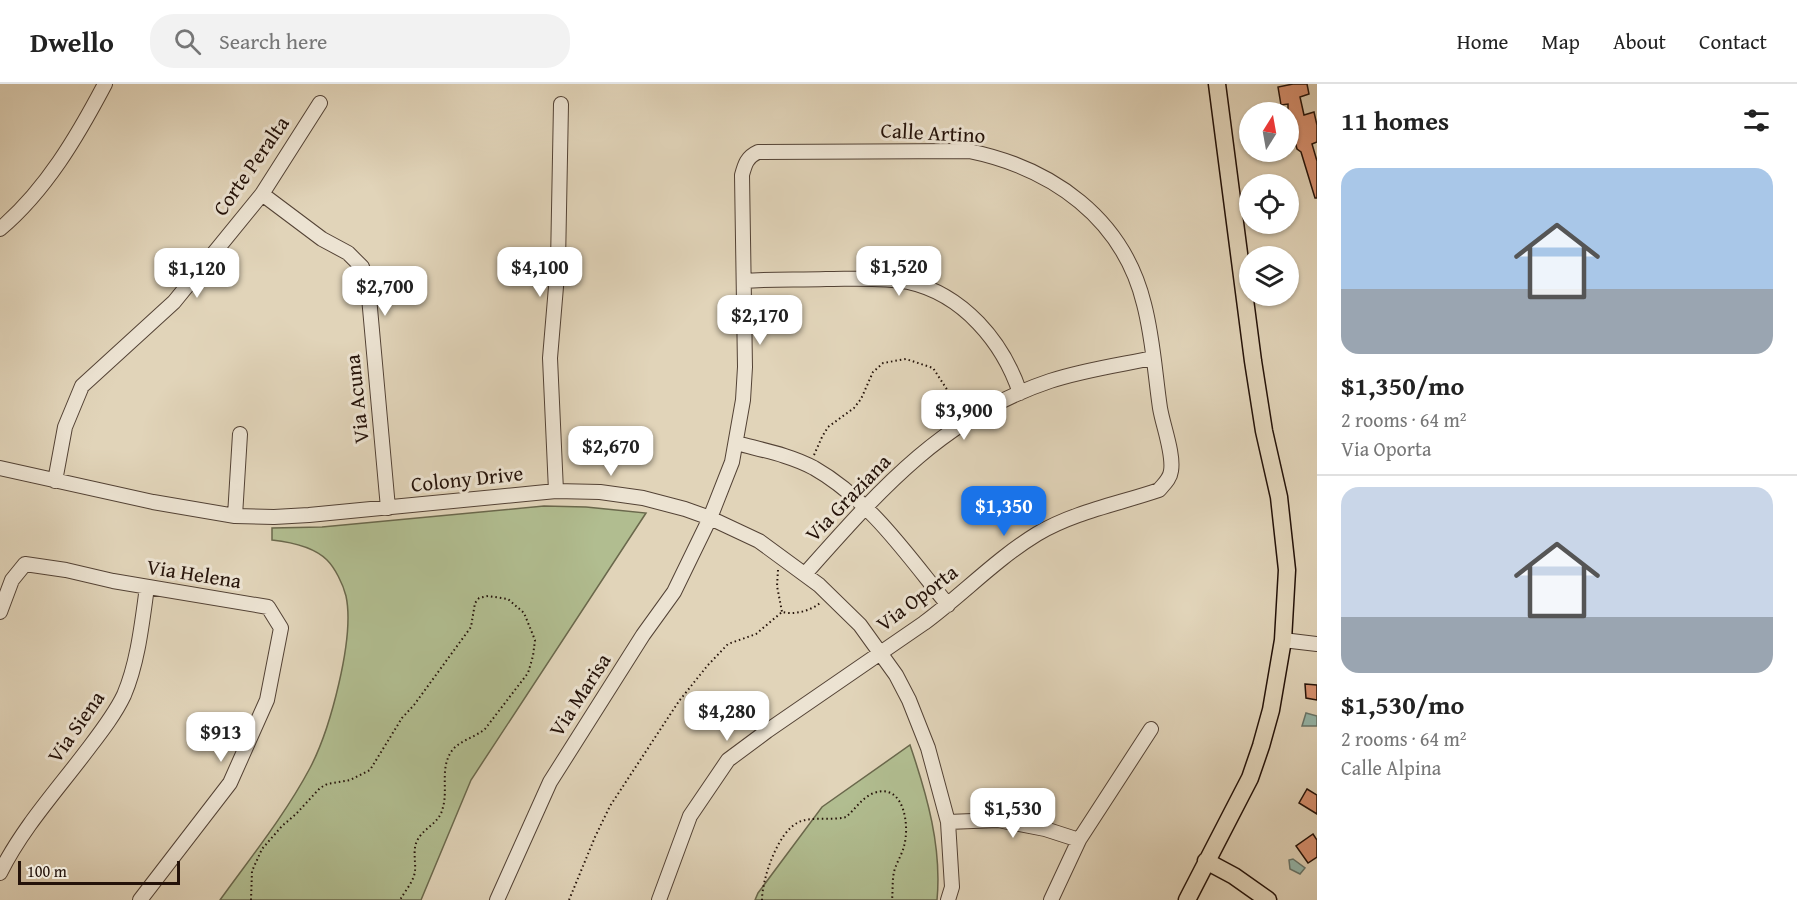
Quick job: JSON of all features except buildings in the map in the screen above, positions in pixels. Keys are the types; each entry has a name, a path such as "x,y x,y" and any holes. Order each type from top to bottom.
{"main road":[{"path":"1187,900 1250,778 1261,746 1271,710 1283,640 1287,570 1279,497 1264,431 1253,361 1217,84"},
{"path":"1206,861 1234,876 1268,900"}],"street":[{"path":"0,228 22,210 76,138 105,84"},
{"name":"Corte Peralta","path":"55,481 65,427 82,386 174,302 262,194 320,103"},
{"path":"556,491 550,358 558,263 561,104"},
{"name":"Calle Artino","path":"758,152 969,151 1023,166 1048,178 1070,193 1092,212 1115,240 1133,272 1144,304 1172,470 1168,480"},
{"name":"Via Marisa","path":"497,900 550,782 631,654 674,592 710,518 732,462 743,400 745,367 742,176 745,163 750,156 758,152"},
{"name":"Via Acuna","path":"262,194 322,239 348,253 362,267 368,286 388,508"},
{"path":"744,280 879,279 908,282 932,289 951,300 975,319 994,340 1020,393"},
{"name":"Via Graziana","path":"805,574 895,476 930,446 967,420 1020,393 1050,381 1153,358"},
{"path":"235,516 240,434"},
{"path":"736,443 774,452 810,466 836,482 865,507 948,605"},
{"name":"Colony Drive","path":"0,468 153,502 235,516 274,517 556,491 600,492 643,498 710,518 759,541 830,595 860,626 896,675 918,720 928,748 948,822 952,887 948,900"},
{"name":"Via Oporta","path":"659,900 690,816 728,760 767,730 948,605 1008,553 1068,519 1159,490 1168,480"},
{"name":"Via Helena","path":"0,612 12,580 25,564 66,570 113,582 267,607 281,628 267,700 230,783 140,900"},
{"name":"Via Siena","path":"0,873 32,820 99,734 123,696 140,636 147,587"},
{"path":"1283,640 1317,644"},
{"path":"1051,900 1080,840 1151,729"},
{"path":"948,822 998,820 1046,829 1080,840"}],"path":[{"path":"810,466 817,446 828,427 854,408 861,399 873,372 883,363 906,359 933,368 967,420"},
{"path":"782,557 777,586 782,612"},
{"path":"782,612 790,614 815,607 830,595"},
{"path":"251,900 251,878 255,861 262,849 282,826 325,785 350,780 370,770 402,718 471,627 475,603 479,598 488,596 508,599 524,613 533,634 534,648 531,665 528,673 485,729 458,745 449,754 442,811 436,822 418,838 414,851 414,874 400,900"},
{"path":"569,900 610,806 679,701 728,644 756,634 782,612"},
{"path":"762,900 764,878 787,832 799,822 846,818 866,797 879,791 894,795 899,800 903,807 906,825 904,846 894,875 892,900"}],"green space":[{"path":"544,506 586,507 646,513 471,780 421,900 220,900 279,819 310,768 333,708 344,659 348,614 346,596 338,576 327,560 315,551 272,540 272,528 322,527"},
{"path":"910,745 932,821 937,860 937,900 755,900 822,807"}],"water":[{"path":"1306,713 1317,716 1317,726 1302,726"},
{"path":"1293,859 1305,868 1300,874 1290,869 1289,860"}]}
